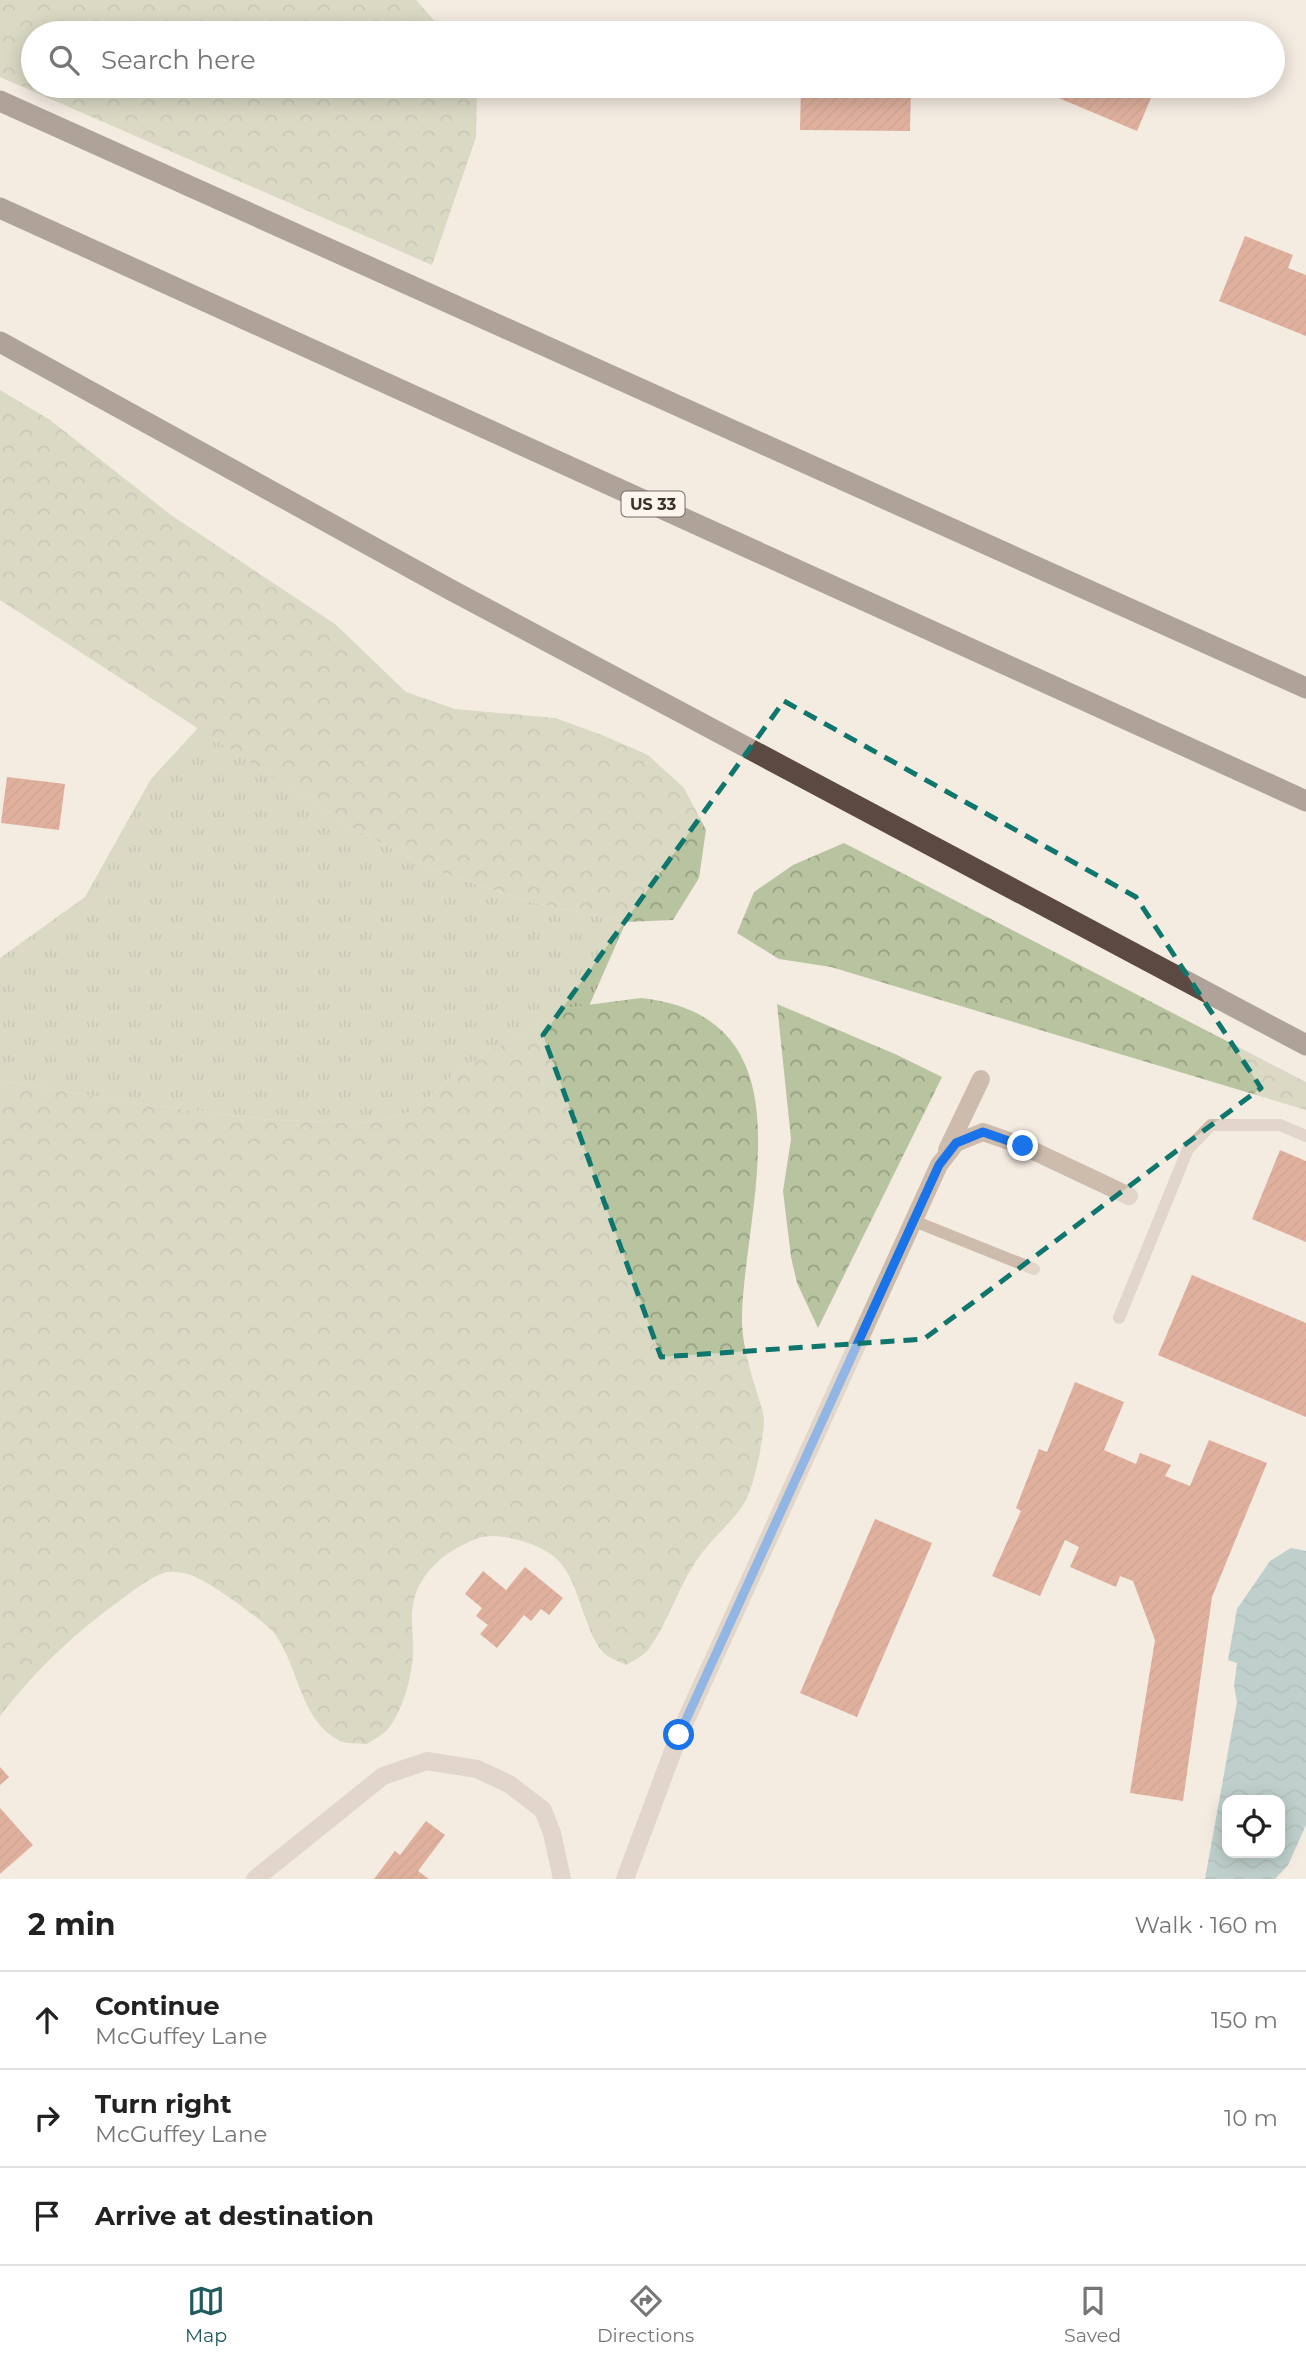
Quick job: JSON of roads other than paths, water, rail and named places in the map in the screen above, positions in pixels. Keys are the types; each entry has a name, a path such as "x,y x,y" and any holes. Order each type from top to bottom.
{"highway":[{"path":"0,102 1306,688"},
{"name":"US 33","path":"0,208 1306,801"},
{"path":"0,342 451,590 1306,1045"}],"street":[{"path":"625,1879 679,1735 939,1165 981,1079"},
{"path":"939,1165 956,1143 983,1132 1023,1146 1129,1196"},
{"path":"255,1879 383,1776 427,1762 477,1769 509,1784 543,1810 552,1833 562,1879"}],"lane":[{"path":"1119,1318 1188,1149 1211,1125 1280,1125 1306,1136"},
{"path":"914,1221 1034,1269"}],"water":[{"path":"1291,1548 1306,1551 1306,1825 1288,1865 1275,1879 1205,1879 1237,1702 1234,1686 1237,1663 1228,1660 1237,1609 1270,1561"}]}
